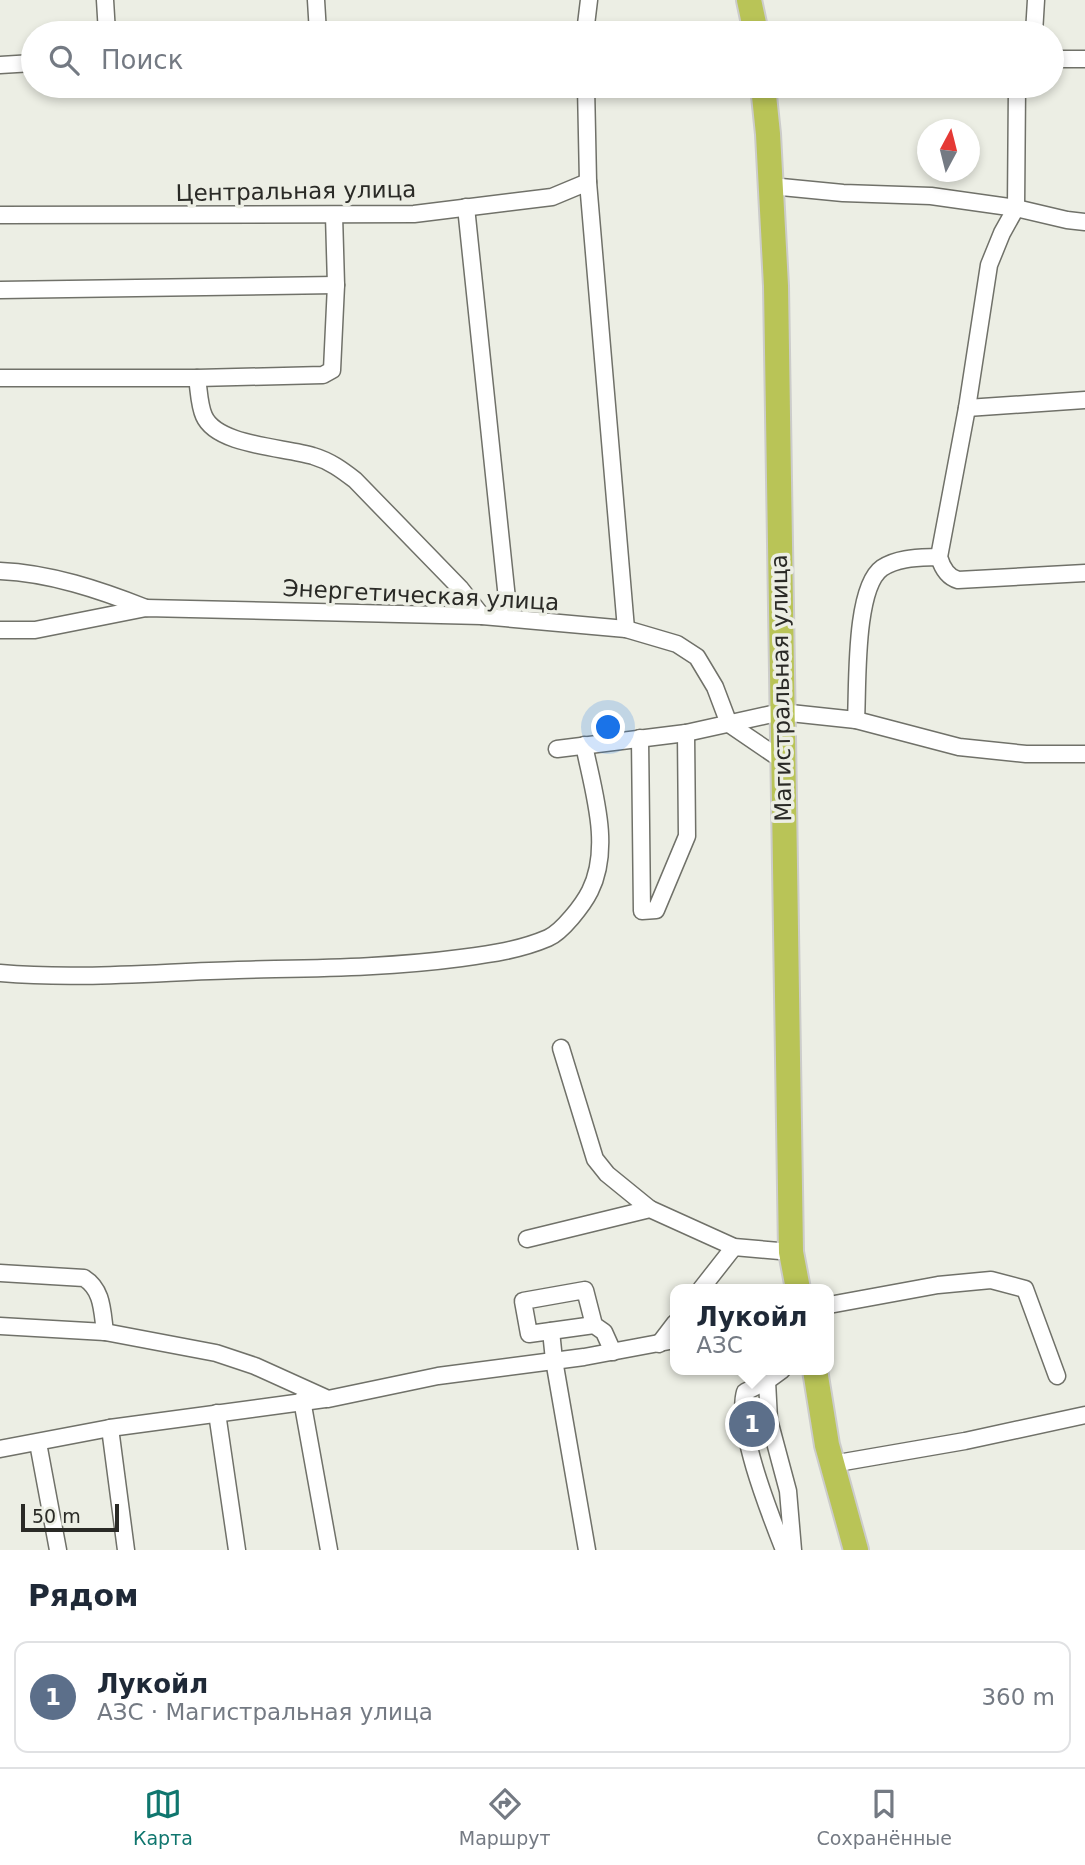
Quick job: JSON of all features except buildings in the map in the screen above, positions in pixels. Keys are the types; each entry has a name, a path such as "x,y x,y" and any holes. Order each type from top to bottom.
{"highway":[{"path":"750,0 754,21"},
{"name":"Магистральная улица","path":"764,98 776,286 791,1252 798,1284"},
{"path":"816,1375 827,1445 856,1550"}],"street":[{"path":"105,0 106,21"},
{"path":"316,0 317,21"},
{"path":"586,21 589,0"},
{"path":"1035,21 1036,0"},
{"path":"1064,59 1085,59"},
{"path":"0,65 21,64"},
{"path":"586,98 589,182 626,629"},
{"path":"1017,98 1016,208 989,265 967,408 939,556 946,572 951,578 958,580 1085,573"},
{"name":"Центральная улица","path":"0,215 414,214 552,198 589,182"},
{"path":"771,186 843,193 931,196 1016,208 1085,222"},
{"path":"466,207 509,618"},
{"path":"0,378 197,378 327,374 334,366 334,215"},
{"path":"0,290 336,285"},
{"path":"197,378 204,417 215,428 248,443 304,453 336,465 355,480 460,588 482,616"},
{"path":"967,408 1085,400"},
{"path":"856,720 862,608 867,589 880,569 903,559 939,556"},
{"path":"0,571 17,572 97,589 146,608"},
{"name":"Энергетическая улица","path":"0,630 35,630 146,608 482,616 626,629 677,644 697,657 715,687 729,724"},
{"path":"558,749 686,733 781,712 856,720 959,747 1026,754 1085,754"},
{"path":"729,724 782,760"},
{"path":"640,738 642,911 656,910 687,836 686,733"},
{"path":"4,975 91,976 348,968 502,952 552,937 574,914 591,890 598,862 600,831 584,745"},
{"path":"561,1048 595,1159 607,1174 650,1209 734,1247 791,1252"},
{"path":"527,1239 650,1209"},
{"path":"705,1284 734,1247"},
{"path":"0,1273 85,1278 93,1283 99,1293 105,1332"},
{"path":"834,1304 938,1285 992,1280 1025,1289 1057,1376"},
{"path":"594,1325 529,1334 523,1301 585,1290 594,1325 604,1332 613,1352"},
{"path":"0,1326 105,1332 216,1353 255,1366 328,1399"},
{"path":"551,1331 587,1550"},
{"path":"0,1449 110,1428 302,1400 328,1399 438,1376 667,1342"},
{"path":"775,1375 746,1392 742,1404 757,1480 784,1550"},
{"path":"767,1381 769,1420 788,1491 793,1550"},
{"path":"302,1400 329,1550"},
{"path":"217,1412 237,1550"},
{"path":"832,1464 965,1441 1085,1415"},
{"path":"110,1428 126,1550"},
{"path":"38,1443 58,1550"}],"place":[{"name":"Лукойл","path":"752,1424"}]}
